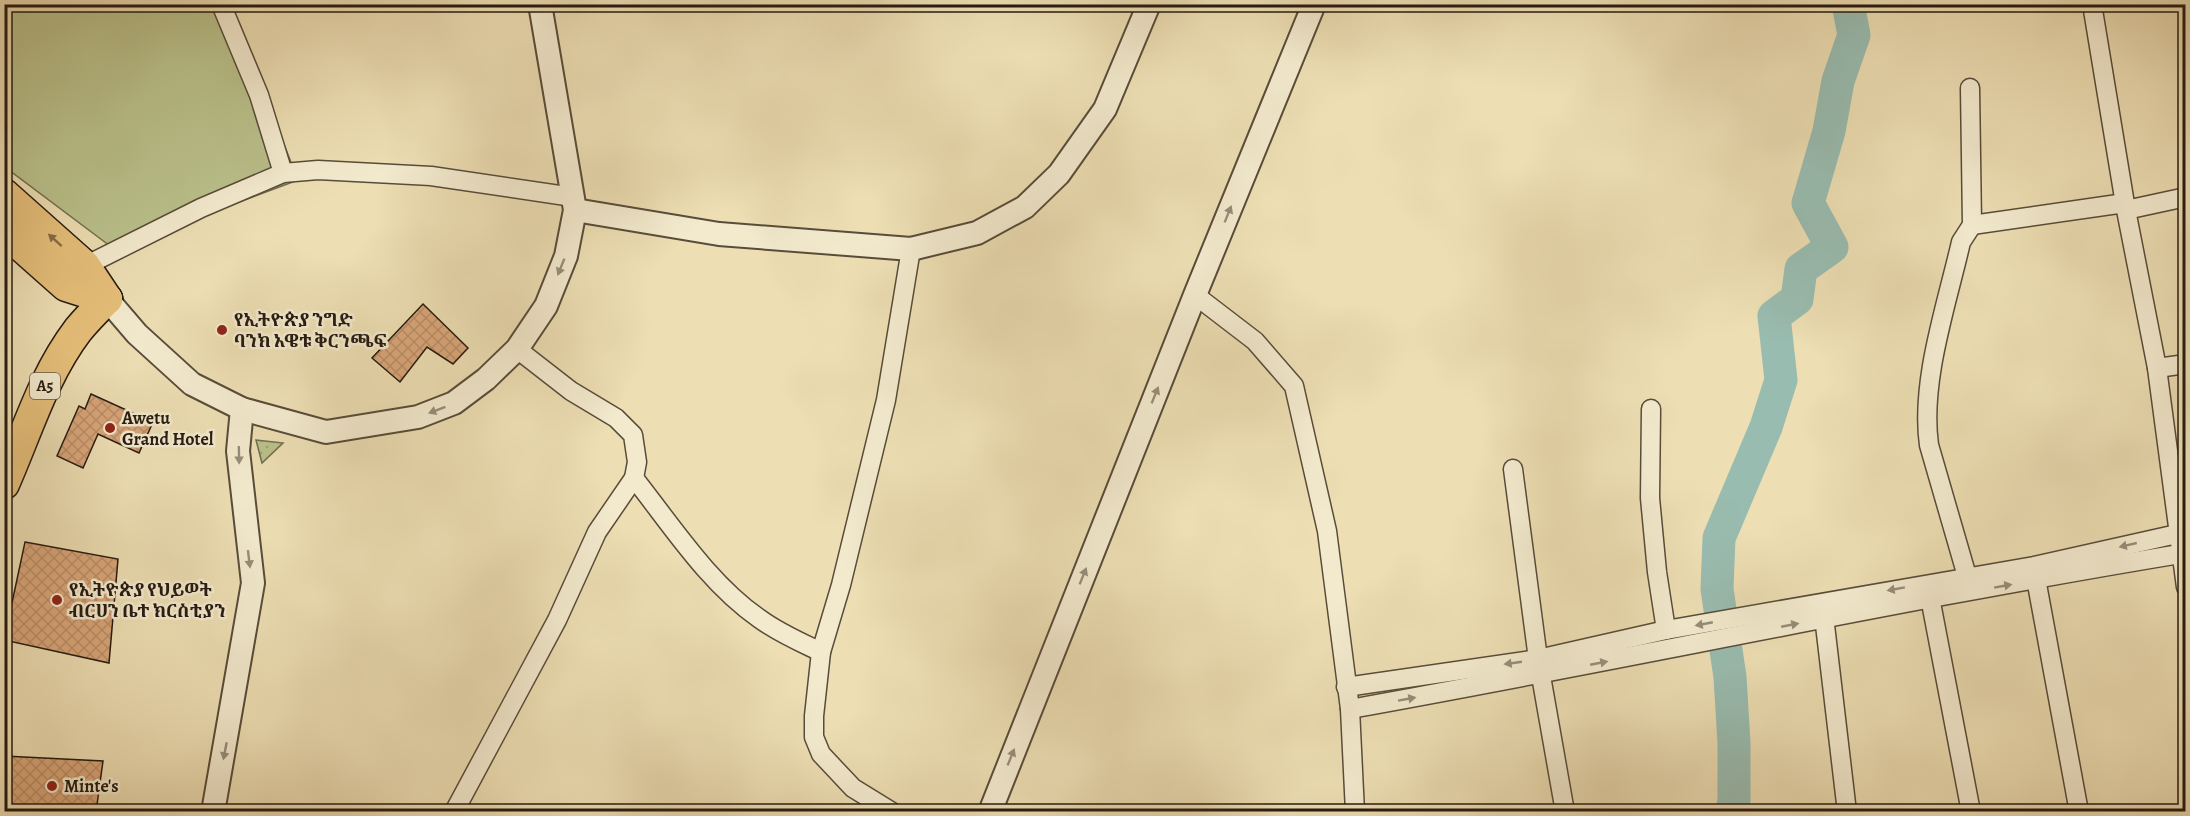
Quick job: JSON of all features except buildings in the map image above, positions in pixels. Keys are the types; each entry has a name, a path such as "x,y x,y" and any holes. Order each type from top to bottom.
{"highway":[{"path":"4,194 85,266 106,299"},
{"path":"4,231 66,286 106,299"},
{"name":"A5","path":"4,484 36,405 57,362 79,330 106,299"}],"street":[{"path":"221,4 259,95 283,173"},
{"path":"106,299 136,334 192,384 242,409 326,432 418,417 454,403 486,379 517,349 546,306 566,256 574,203 540,4"},
{"path":"85,266 201,208 283,173 318,170 431,176 719,234 911,249 977,233 1025,207 1059,174 1105,110 1149,4"},
{"path":"990,812 1195,295 1314,4"},
{"path":"2092,4 2126,206 2157,368 2181,533 2186,587"},
{"path":"1970,88 1972,225 1961,242 1958,253 1931,380 1927,427 1929,445 1970,585"},
{"path":"1972,225 2186,197"},
{"path":"892,812 853,788 821,754 814,737 814,716 821,652 841,585 886,400 911,249"},
{"path":"1195,295 1255,341 1294,386 1327,531 1350,709 1355,812"},
{"path":"454,812 557,620 597,532 634,478 637,462 633,435 616,418 571,391 517,349"},
{"path":"2157,368 2186,364"},
{"path":"213,812 252,583 238,452 242,409"},
{"path":"1651,409 1650,498 1657,572 1666,630"},
{"path":"1514,469 1539,667 1566,812"},
{"path":"634,478 729,593 758,618 785,635 821,652"},
{"path":"2035,573 2181,533"},
{"path":"1350,709 1539,667 1929,590 2035,573 2182,554"},
{"path":"2035,573 2079,812"},
{"path":"1929,590 1971,812"},
{"path":"1346,687 1539,667 1666,630 1824,610"},
{"path":"1824,610 1847,812"}],"green space":[{"path":"4,5 229,5 298,180 114,249 5,167"},
{"path":"256,440 283,443 262,463"}],"waterway":[{"path":"1731,812 1734,802 1734,743 1730,677 1717,589 1719,538 1766,427 1781,380 1774,316 1797,299 1801,269 1832,247 1808,203 1829,131 1838,81 1854,35 1849,9 1851,4"}],"place":[{"name":"የኢትዮጵያ ንግድ ባንክ አዌቱ ቅርንጫፍ","path":"222,330"},
{"name":"Awetu Grand Hotel","path":"110,428"},
{"name":"የኢትዮጵያ የህይወት ብርሀን ቤተ ክርስቲያን","path":"57,600"},
{"name":"Minte's","path":"52,786"}]}
